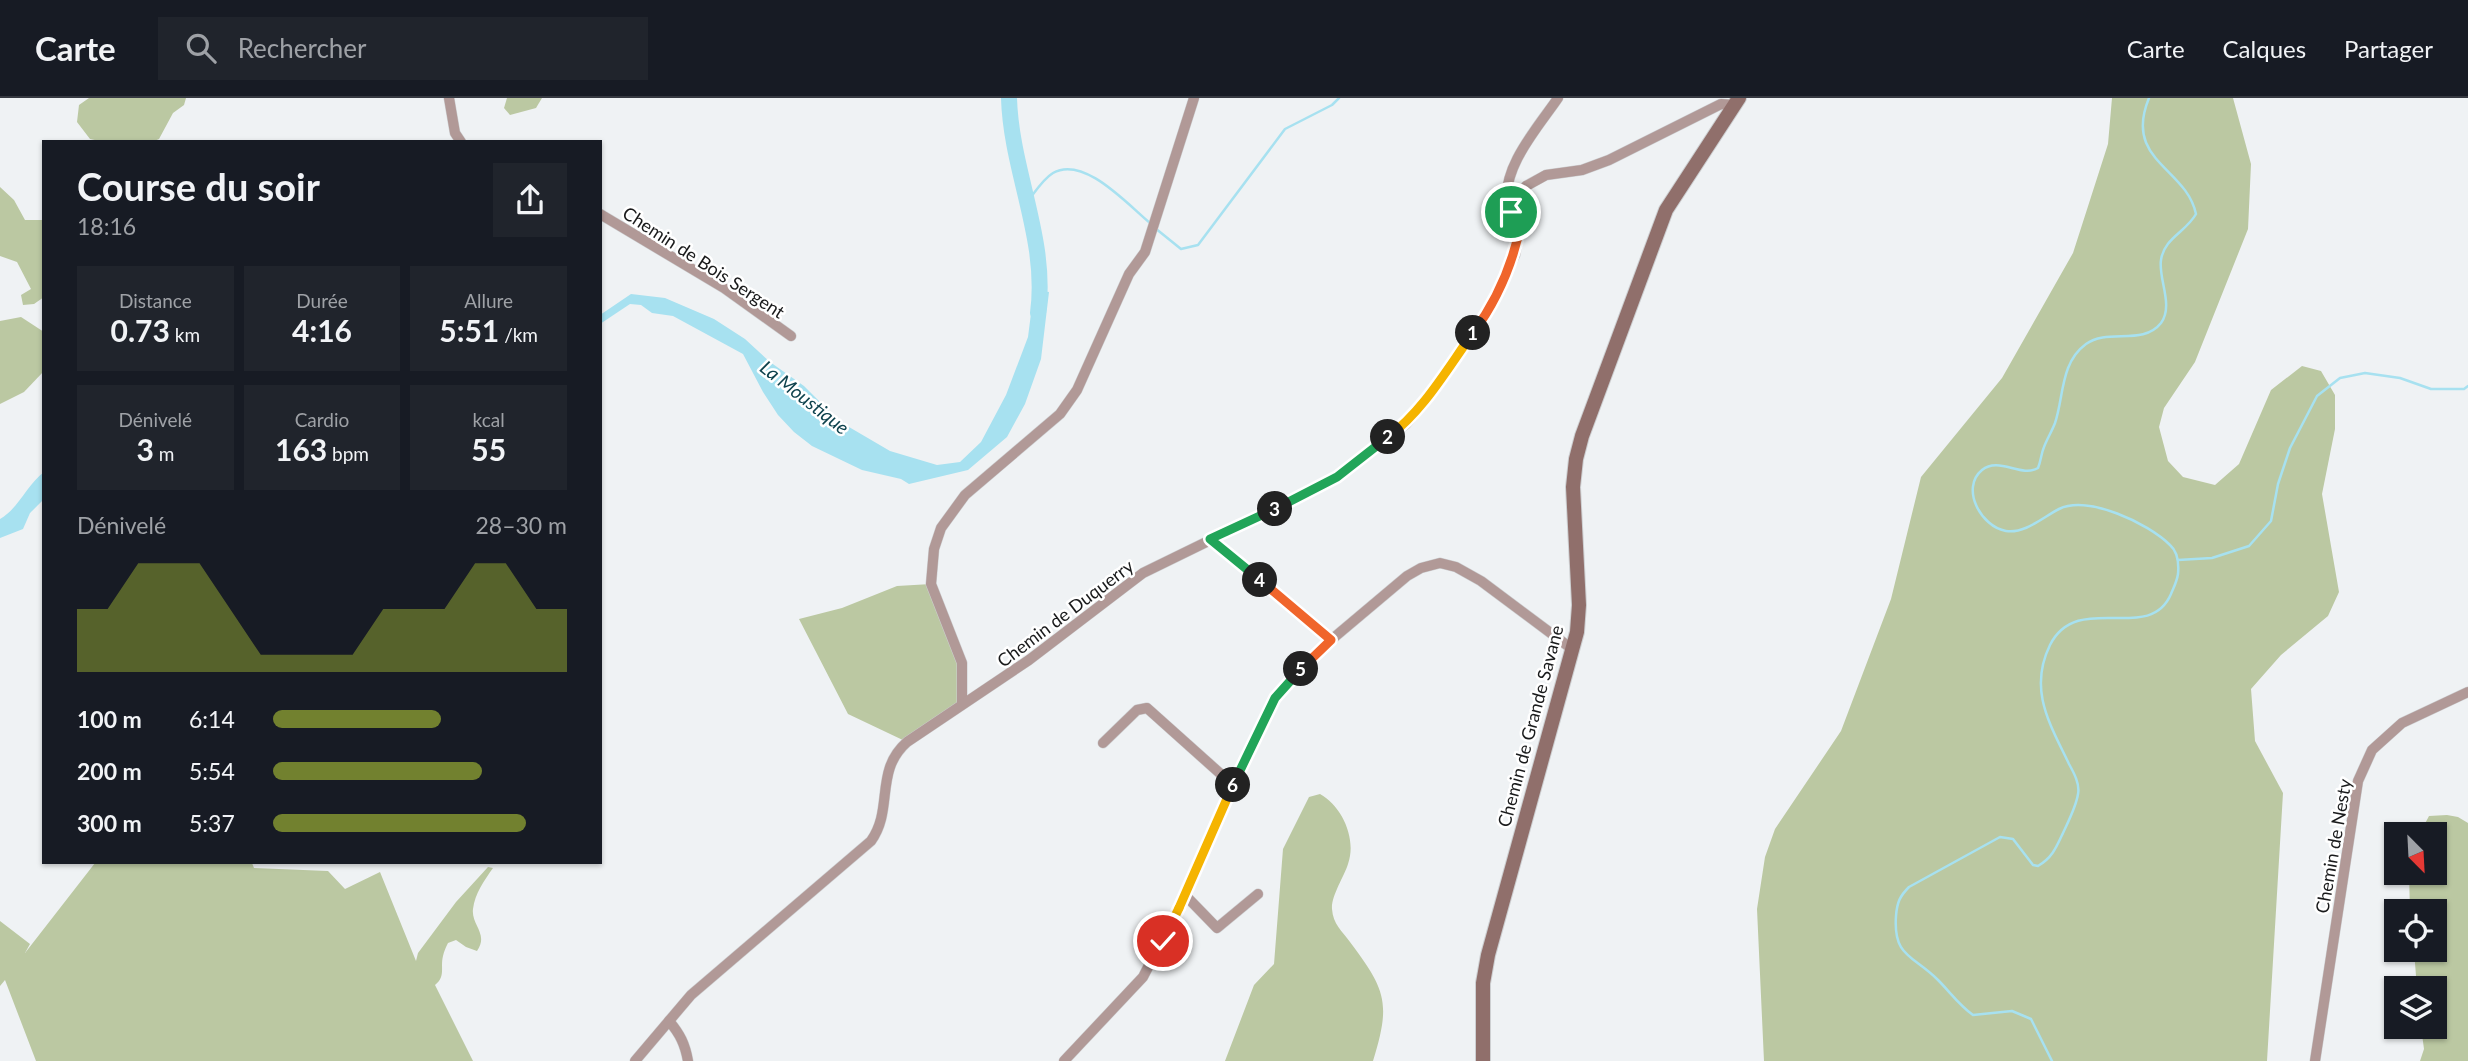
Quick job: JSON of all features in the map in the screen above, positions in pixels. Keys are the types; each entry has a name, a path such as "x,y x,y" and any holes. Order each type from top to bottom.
{"street":[{"path":"449,98 455,133 460,140"},
{"path":"962,704 962,663 931,584 934,549 941,528 965,495 985,475 1025,445 1065,406 1077,390 1129,274 1145,252 1194,98"},
{"path":"1521,223 1508,206 1508,188 1516,161 1558,98"},
{"name":"Chemin de Duquerry","path":"635,1061 696,990 871,841 881,822 886,774 899,749 1030,660 1143,573 1337,477 1406,424 1425,401 1493,302 1515,255 1521,223 1522,194 1526,186 1546,175 1583,170 1609,160 1721,104 1736,102"},
{"name":"Chemin de Grande Savane","path":"1483,1061 1483,983 1488,955 1574,648 1579,605 1573,487 1582,436 1666,210 1736,102"},
{"name":"Chemin de Bois Sergent","path":"602,215 724,289 791,336"},
{"path":"1210,539 1331,640"},
{"path":"1064,1061 1143,977 1185,895 1275,698 1331,640 1407,576 1421,568 1440,563 1456,567 1574,648"},
{"name":"Chemin de Nesty","path":"2315,1061 2358,781 2372,750 2402,723 2468,692"},
{"path":"1103,743 1137,710 1147,708 1233,785"},
{"path":"1185,895 1217,928 1258,894"},
{"path":"669,1021 686,1046 688,1061"}],"green space":[{"path":"89,98 186,98 184,105 173,113 157,140 90,139 77,122 79,105"},
{"path":"507,98 542,98 536,108 510,115 504,108"},
{"path":"2112,98 2233,98 2251,164 2248,229 2195,362 2164,408 2159,427 2168,461 2183,477 2215,485 2239,464 2271,390 2302,366 2321,371 2335,395 2335,429 2322,494 2339,592 2328,616 2281,655 2251,689 2255,741 2283,793 2267,1061 1764,1061 1757,909 1765,857 1775,829 1841,731 1891,599 1921,477 2002,378 2073,253 2108,144"},
{"path":"0,187 14,200 25,220 42,220 42,298 34,304 23,305 21,295 31,289 17,262 0,256"},
{"path":"21,317 42,331 42,373 24,392 0,404 0,321"},
{"path":"931,584 962,663 962,704 907,742 848,714 799,619 842,608 897,586"},
{"path":"1320,794 1335,806 1341,815 1351,844 1348,864 1332,904 1334,919 1371,973 1382,998 1382,1025 1373,1061 1225,1061 1254,985 1274,964 1283,849 1309,797"},
{"path":"2447,815 2468,823 2468,1061 2420,1061 2424,1049 2423,1039 2447,1039 2447,976 2416,976 2415,962 2447,962 2447,899 2410,899 2409,886 2447,885 2447,822 2426,822 2429,816"},
{"path":"94,864 252,864 254,868 328,871 345,889 380,872 416,961 418,953 456,902 488,867 493,868 483,882 474,903 473,915 480,934 480,945 477,951 456,940 448,943 443,956 442,975 435,985 473,1061 36,1061 5,980 0,986 0,921 30,944 25,953"}],"water":[{"path":"1034,290 1049,292 1041,359 1025,404 1007,437 968,470 909,484 901,479 862,470 812,446 794,432 778,415 743,354 673,316 652,313 641,305 630,304 602,323 602,314 631,294 665,298 714,319 745,339 770,362 804,386 849,427 890,451 937,465 960,462 981,442 1006,395 1028,337"},
{"path":"42,474 42,501 30,513 23,529 0,538 0,519 12,509"}],"waterway":[{"name":"La Moustique","path":"1009,98 1011,125 1038,258 1038,313"},
{"path":"1155,228 1181,249 1198,245 1285,129 1332,105 1339,98"},
{"path":"2052,1061 2031,1019 2012,1011 1973,1015 1938,980 1906,954 1898,940 1896,911 1903,893 1909,887 2000,837 2013,839 2033,865 2038,866 2050,856 2072,814 2078,790 2075,775 2049,721 2041,692 2044,661 2050,645 2062,629 2078,621 2147,616 2161,609 2177,579 2178,562 2173,548 2133,520 2101,508 2071,506 2059,509 2020,530 2006,531 1997,528 1982,515 1973,496 1976,478 1989,466 2024,471 2038,468 2058,413 2067,370 2086,344 2104,337 2145,334 2154,330 2165,316 2166,300 2161,267 2163,252 2196,214 2190,198 2150,150 2144,136 2143,119 2149,98"},
{"path":"1028,201 1053,173 1065,169 1078,171 1105,184 1150,223"},
{"path":"2178,560 2212,558 2249,546 2271,521 2278,484 2290,448 2317,396 2340,378 2365,373 2400,378 2431,389 2464,389 2468,386"}],"route":[{"path":"1163,941 1268,710 1275,698 1331,640 1210,539 1337,477 1406,424 1425,401 1493,302 1515,255 1521,223 1511,212"}]}
